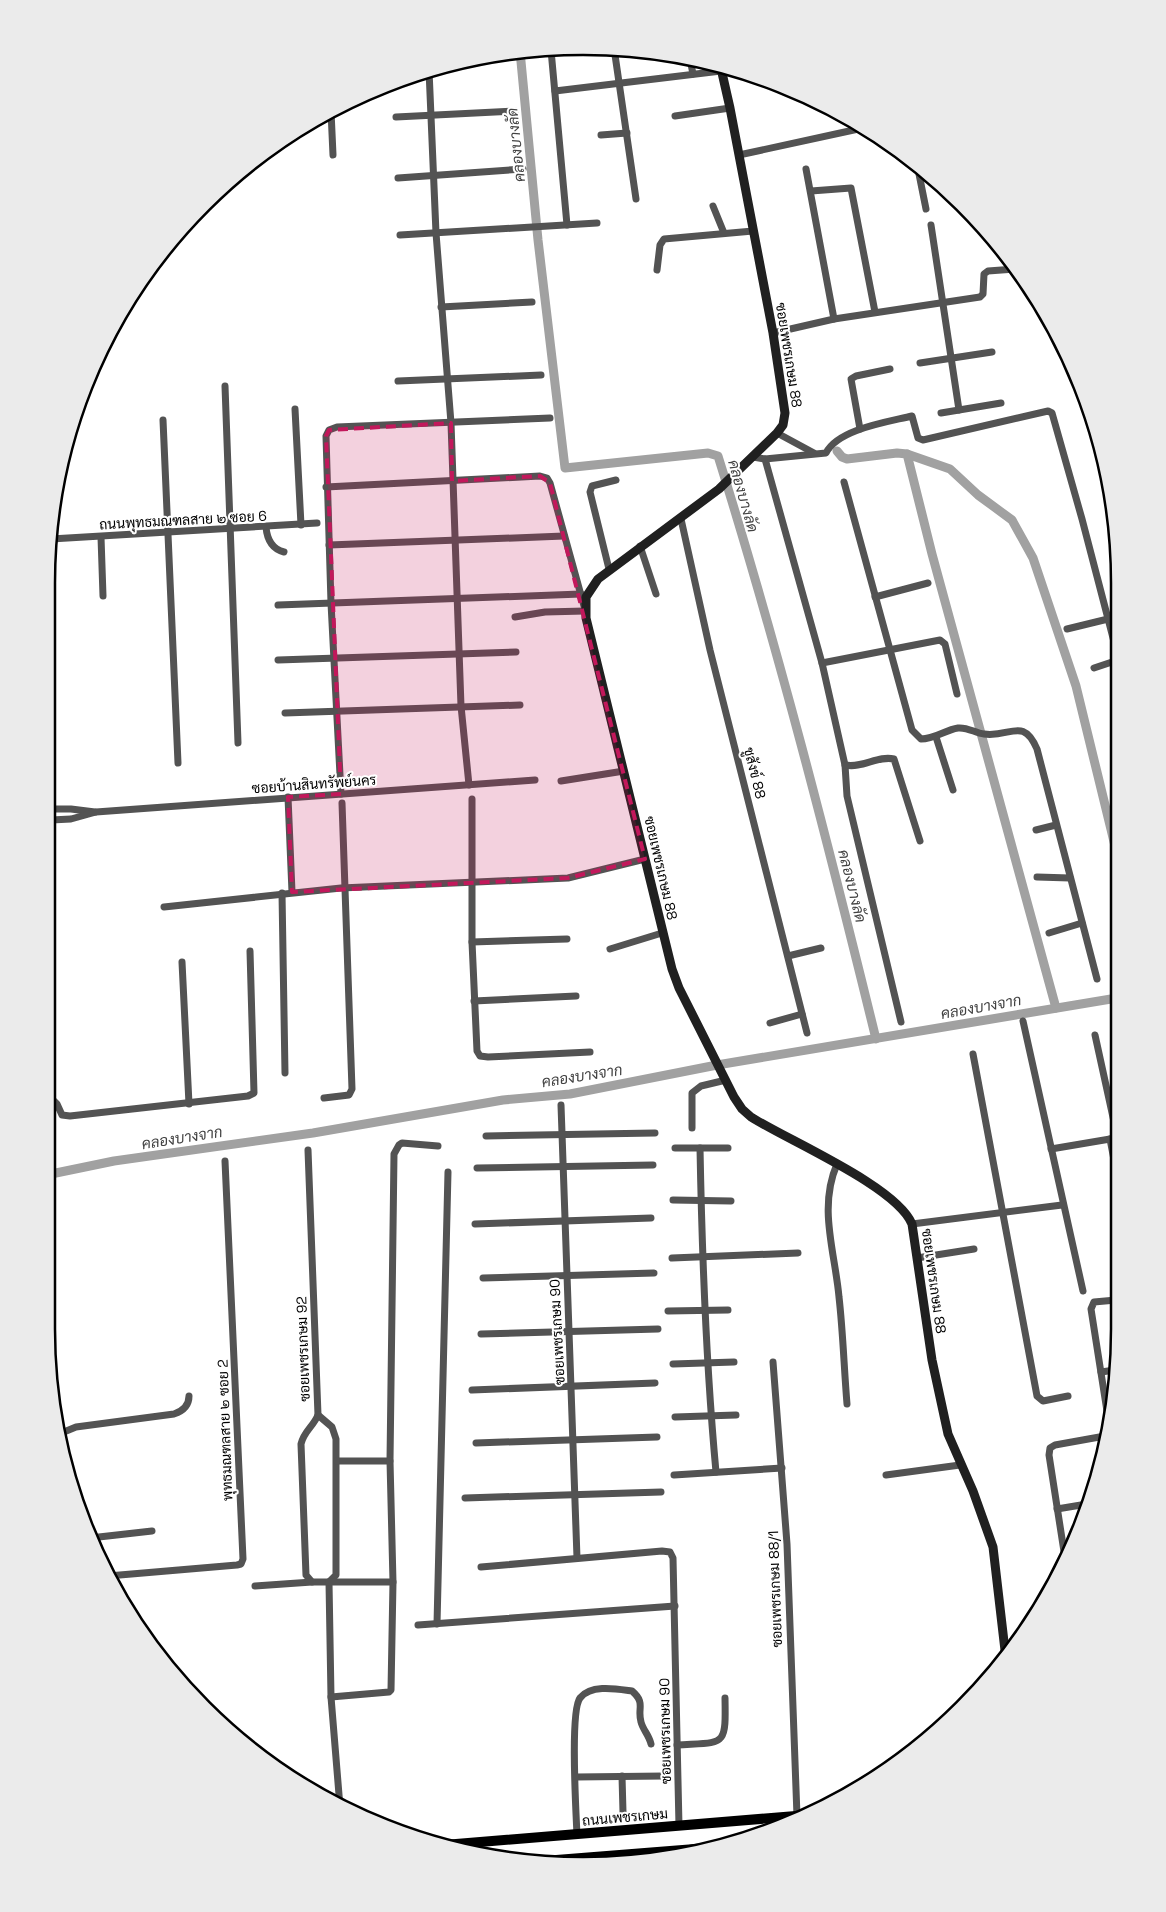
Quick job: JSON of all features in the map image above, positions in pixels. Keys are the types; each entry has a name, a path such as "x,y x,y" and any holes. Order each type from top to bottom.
{"main road":[{"name":"ถนนเพชรเกษม","path":"465,1843 785,1817"}],"street":[{"path":"552,56 567,225"},
{"path":"615,56 636,199"},
{"path":"691,66 692,74"},
{"path":"555,91 620,84 709,70"},
{"name":"ซอยเพชรเกษม 88","path":"721,73 730,108 772,333 785,414 783,425 753,458 719,489 681,519 640,546 610,569 590,588 585,609 662,933 679,988 713,1056 742,1109 751,1117 837,1164 903,1208 912,1224 942,1409 948,1434 960,1465 974,1491 993,1547 1005,1646"},
{"path":"429,78 436,233 451,423 461,706 469,785"},
{"path":"675,116 730,108"},
{"path":"396,117 515,111"},
{"path":"332,119 334,155"},
{"path":"739,155 854,130"},
{"path":"601,135 627,133"},
{"path":"398,178 523,169"},
{"path":"806,169 834,319"},
{"path":"920,177 926,209"},
{"path":"811,191 851,188 875,312"},
{"path":"714,206 724,233"},
{"path":"400,235 598,224"},
{"path":"931,225 959,410"},
{"path":"657,270 660,245 664,239 753,230"},
{"path":"772,333 834,319 980,297 983,294 983,278 988,271 1007,269"},
{"path":"441,307 532,302"},
{"path":"920,364 992,352"},
{"path":"860,429 851,379 856,376 890,369"},
{"path":"398,381 541,375"},
{"path":"225,386 238,743"},
{"path":"942,413 1001,403"},
{"path":"295,409 300,525"},
{"path":"753,458 765,459 826,453 829,446 837,440 860,429 912,416 918,438 923,440 1024,415 1052,413 1111,631"},
{"path":"341,794 326,486 326,436 329,430 337,427 550,418"},
{"path":"163,420 178,763"},
{"path":"777,433 814,454"},
{"path":"765,459 822,663 845,766 846,796 901,1022"},
{"path":"326,486 452,482 540,476 546,478 550,483 585,609 545,612 515,617"},
{"path":"610,569 590,492 592,486 616,480"},
{"path":"844,482 912,730 921,739 936,737 959,728 982,734 1021,730 1032,736 1097,979"},
{"name":"ชูสังข์ 88","path":"681,519 710,650 807,1034"},
{"name":"ถนนพุทธมณฑลสาย ๒ ซอย 6","path":"57,539 266,528 317,523"},
{"path":"266,528 270,540 277,550 284,552"},
{"path":"328,545 564,536"},
{"path":"101,537 103,596"},
{"path":"640,546 656,594"},
{"path":"875,597 928,583"},
{"path":"278,604 581,594"},
{"path":"1067,629 1108,619"},
{"path":"822,663 889,649 943,641 957,694"},
{"path":"278,660 516,652"},
{"path":"1094,668 1111,662"},
{"path":"285,713 520,705"},
{"path":"936,737 954,790"},
{"path":"845,766 856,767 887,758 894,759 920,841"},
{"path":"562,781 624,770"},
{"name":"ซอยบ้านสินทรัพย์นคร","path":"96,812 535,780"},
{"path":"288,798 292,892"},
{"path":"472,799 472,942 477,1051 480,1056 590,1052"},
{"path":"324,1098 349,1095 352,1090 342,803"},
{"path":"55,810 71,809 96,812"},
{"path":"55,820 71,819 96,812"},
{"path":"1036,830 1056,825"},
{"path":"164,907 292,892 346,888 568,878 645,859"},
{"path":"1037,877 1070,878"},
{"path":"282,894 285,1073"},
{"path":"1050,933 1082,923"},
{"path":"610,949 662,933"},
{"path":"472,942 567,939"},
{"path":"788,956 821,948"},
{"path":"55,1102 62,1115 70,1116 189,1104 248,1096 254,1093 250,952"},
{"path":"182,962 189,1104"},
{"path":"474,1001 576,996"},
{"path":"770,1023 802,1014"},
{"path":"1023,1022 1062,1205 1083,1291"},
{"path":"1095,1035 1111,1108"},
{"path":"973,1054 1037,1396 1043,1401 1068,1396"},
{"path":"692,1128 692,1093 701,1086 724,1076"},
{"name":"ซอยเพชรเกษม 90","path":"561,1105 577,1558"},
{"path":"486,1136 655,1133"},
{"path":"1051,1149 1111,1138"},
{"path":"331,1697 388,1692 391,1690 393,1582 390,1461 394,1154 402,1143 438,1146"},
{"path":"675,1148 728,1148"},
{"path":"700,1148 703,1256 711,1416 716,1472"},
{"name":"ซอยเพชรเกษม 92","path":"308,1150 318,1415 315,1422 305,1431 301,1444 305,1568 306,1575 312,1582"},
{"name":"พุทธมณฑลสาย ๒ ซอย 2","path":"116,1575 242,1564 225,1161"},
{"path":"837,1164 830,1183 827,1222 839,1296 847,1404"},
{"path":"477,1168 653,1165"},
{"path":"437,1624 448,1172"},
{"path":"673,1200 731,1201"},
{"path":"912,1224 1062,1205"},
{"path":"475,1224 651,1218"},
{"path":"917,1258 974,1249"},
{"path":"672,1258 798,1253"},
{"path":"484,1278 654,1273"},
{"path":"1105,1403 1091,1305 1094,1302 1111,1300"},
{"path":"668,1312 728,1310"},
{"path":"481,1334 658,1329"},
{"path":"673,1364 734,1362"},
{"name":"ซอยเพชรเกษม 88/1","path":"773,1362 782,1468 797,1812"},
{"path":"1101,1372 1109,1371"},
{"path":"472,1390 655,1384"},
{"path":"65,1432 76,1427 174,1414 186,1406 189,1396"},
{"path":"318,1415 332,1427 336,1440 336,1575 329,1582 331,1697 339,1797"},
{"path":"675,1417 736,1415"},
{"path":"476,1443 657,1437"},
{"path":"1063,1548 1048,1455 1050,1448 1055,1445 1100,1437"},
{"path":"337,1461 390,1461"},
{"path":"886,1475 960,1465"},
{"path":"674,1475 782,1468"},
{"path":"465,1498 661,1492"},
{"path":"1057,1509 1081,1505"},
{"path":"98,1537 152,1531"},
{"name":"ซอยเพชรเกษม 90","path":"481,1567 662,1551 670,1552 673,1558 675,1606 679,1826"},
{"path":"255,1586 312,1582 393,1582"},
{"path":"418,1625 675,1606"},
{"path":"577,1835 575,1719 579,1699 586,1693 599,1689 632,1691 640,1700 640,1721 649,1733 651,1744"},
{"path":"677,1745 712,1743 723,1736 725,1731 725,1698"},
{"path":"622,1776 623,1812"},
{"path":"576,1777 664,1776"}],"highlighted area":[{"path":"451,423 452,481 540,476 550,483 645,859 568,878 292,892 288,797 341,794 326,487 326,436 329,430"}],"waterway":[{"name":"คลองบางลัด","path":"521,59 538,240 565,468 708,453 718,456 801,746 876,1039"},
{"path":"837,451 842,457 847,459 897,453 907,454 932,554 1056,1008"},
{"path":"907,454 950,469 978,495 1012,520 1033,558 1076,686 1111,829"},
{"name":"คลองบางจาก","path":"55,1173 114,1161 313,1133 503,1100 570,1094 717,1065 1111,999"}]}
